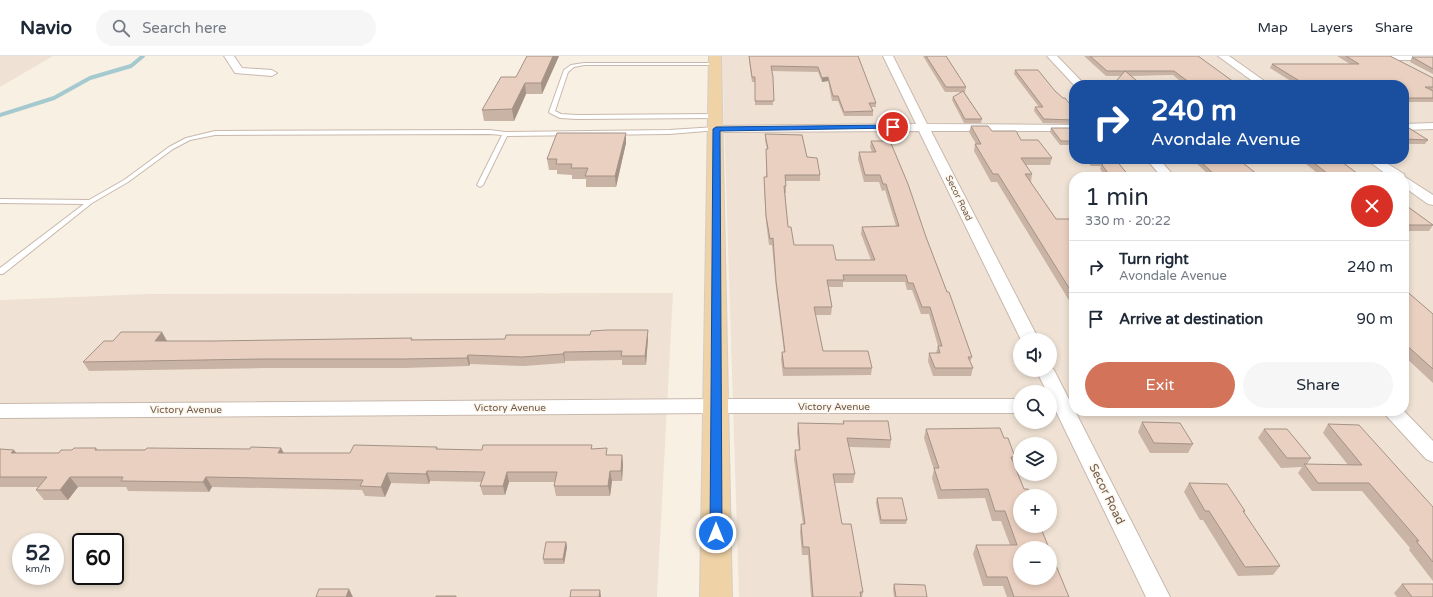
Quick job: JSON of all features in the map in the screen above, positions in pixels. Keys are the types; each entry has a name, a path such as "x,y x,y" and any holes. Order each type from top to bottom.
{"main road":[{"path":"715,60 716,597"}],"street":[{"path":"229,56 239,71 272,72"},
{"name":"Secor Road","path":"888,56 1027,333"},
{"path":"1052,56 1075,80"},
{"path":"1223,56 1258,80"},
{"path":"1390,56 1433,57"},
{"path":"1390,56 1412,68"},
{"path":"716,123 1069,128"},
{"path":"1409,127 1433,126"},
{"path":"1157,164 1164,172"},
{"path":"1380,164 1392,172"},
{"path":"1409,184 1433,201"},
{"name":"Secor Road","path":"1048,377 1158,597"},
{"name":"Victory Avenue","path":"0,411 716,406 1013,406"},
{"path":"1397,416 1433,454"}],"lane":[{"path":"715,60 584,64 572,66 566,71 552,112 560,116 716,123"},
{"path":"0,272 90,202 126,181 171,148 188,140 215,133 490,132 505,134 669,132 716,123"},
{"path":"480,185 505,134"},
{"path":"0,201 90,202"}],"shaded area":[{"path":"0,56 53,56 0,87"},
{"path":"722,56 1433,56 1433,597 739,597"},
{"path":"673,293 657,597 0,597 0,300 148,294"}],"building":[{"path":"527,56 553,56 541,83 525,83 512,109 482,110 501,77 516,77"},
{"path":"749,56 858,56 876,103 869,103 873,111 844,112 838,96 833,96 828,77 822,78 818,67 771,66 774,101 755,101 755,77 752,77"},
{"path":"926,56 946,56 966,87 946,87"},
{"path":"1090,56 1198,56 1231,80 1186,80 1174,71 1107,71"},
{"path":"1346,56 1390,56 1433,78 1433,87 1425,87 1433,91 1433,98 1409,98 1409,80 1298,80 1272,64 1359,64"},
{"path":"1412,57 1433,57 1433,69"},
{"path":"1015,70 1038,70 1055,91 1069,103 1069,120 1044,119 1035,107 1043,107"},
{"path":"1125,71 1136,80 1117,80"},
{"path":"963,91 982,119 965,119 953,97"},
{"path":"971,126 988,126 992,131 1016,131 1021,140 1038,140 1052,158 1021,158 1032,174 1025,174 1056,219 1069,219 1069,288 998,174 993,174 975,144 981,144"},
{"path":"1051,128 1069,128 1069,141 1061,141"},
{"path":"1409,128 1428,140 1409,139"},
{"path":"557,133 626,133 615,176 585,176 588,168 571,168 572,164 556,164 557,159 547,159"},
{"path":"765,134 802,135 807,157 817,158 820,175 785,175 786,186 784,186 788,227 791,227 794,245 833,245 836,260 875,260 862,227 899,226 886,184 883,184 880,175 865,175 859,152 876,152 871,141 890,141 908,184 947,292 949,292 972,357 968,357 973,368 935,368 929,353 940,353 938,346 942,346 930,307 922,307 913,283 908,283 906,275 843,275 844,280 827,280 832,307 814,307 823,351 868,351 872,368 784,368 782,352 785,352 776,281 773,238 770,239 766,216 764,177 767,177 766,149 768,149"},
{"path":"1119,164 1126,172 1107,172 1102,165"},
{"path":"1203,164 1244,164 1254,172 1212,172"},
{"path":"1315,164 1345,164 1355,172 1326,172"},
{"path":"1409,208 1433,225 1409,225"},
{"path":"1409,293 1433,314 1433,369 1409,347"},
{"path":"648,330 645,356 621,356 622,351 564,352 563,354 522,357 468,355 467,358 83,362 104,341 113,341 121,332 162,332 155,341 213,341 412,338 411,340 505,339 506,335 590,335 591,331"},
{"path":"843,421 888,421 891,440 847,438 855,474 833,474 842,524 851,524 863,592 860,592 861,597 813,597 809,547 803,547 801,524 805,524 795,450 800,450 798,423 844,424"},
{"path":"1142,422 1180,423 1193,444 1154,443"},
{"path":"1328,424 1359,425 1433,507 1433,562 1416,541 1419,541 1369,483 1318,483 1304,464 1362,465"},
{"path":"1000,428 1004,438 1008,438 1013,452 1013,457 1011,457 1013,462 1013,481 1021,481 1024,489 1013,489 1013,533 1043,533 1046,541 1016,541 1005,511 995,511 988,489 941,490 934,468 939,468 926,429"},
{"path":"1264,429 1287,429 1311,458 1287,458"},
{"path":"354,445 437,447 436,449 482,450 483,445 592,445 591,449 607,448 606,455 622,455 621,471 610,471 608,486 554,486 557,472 507,472 503,486 480,486 485,472 427,471 426,474 387,473 381,487 360,486 363,480 206,477 203,482 121,481 123,477 70,477 60,490 36,490 47,477 0,477 0,449 14,450 11,453 59,453 61,450 72,450 74,448 96,448 95,450 145,450 147,448 250,449 251,447 281,448 278,453 350,453"},
{"path":"1189,483 1227,484 1245,511 1243,511 1280,566 1245,567 1209,511 1205,511"},
{"path":"877,498 902,498 907,520 881,520"},
{"path":"546,542 566,542 563,559 543,559"},
{"path":"976,545 1013,545 1013,585 1057,585 1057,568 1069,597 1014,597 1007,577 987,577"},
{"path":"894,584 925,585 927,597 896,597"},
{"path":"1402,584 1433,584 1433,597 1412,597"},
{"path":"319,589 349,589 346,597 316,597"},
{"path":"571,590 600,590 599,597 570,597"},
{"path":"456,596 456,597 436,597"}],"waterway":[{"path":"0,115 54,98 90,78 131,66 143,56"}],"route":[{"path":"716,533 716,129 893,127"}]}
